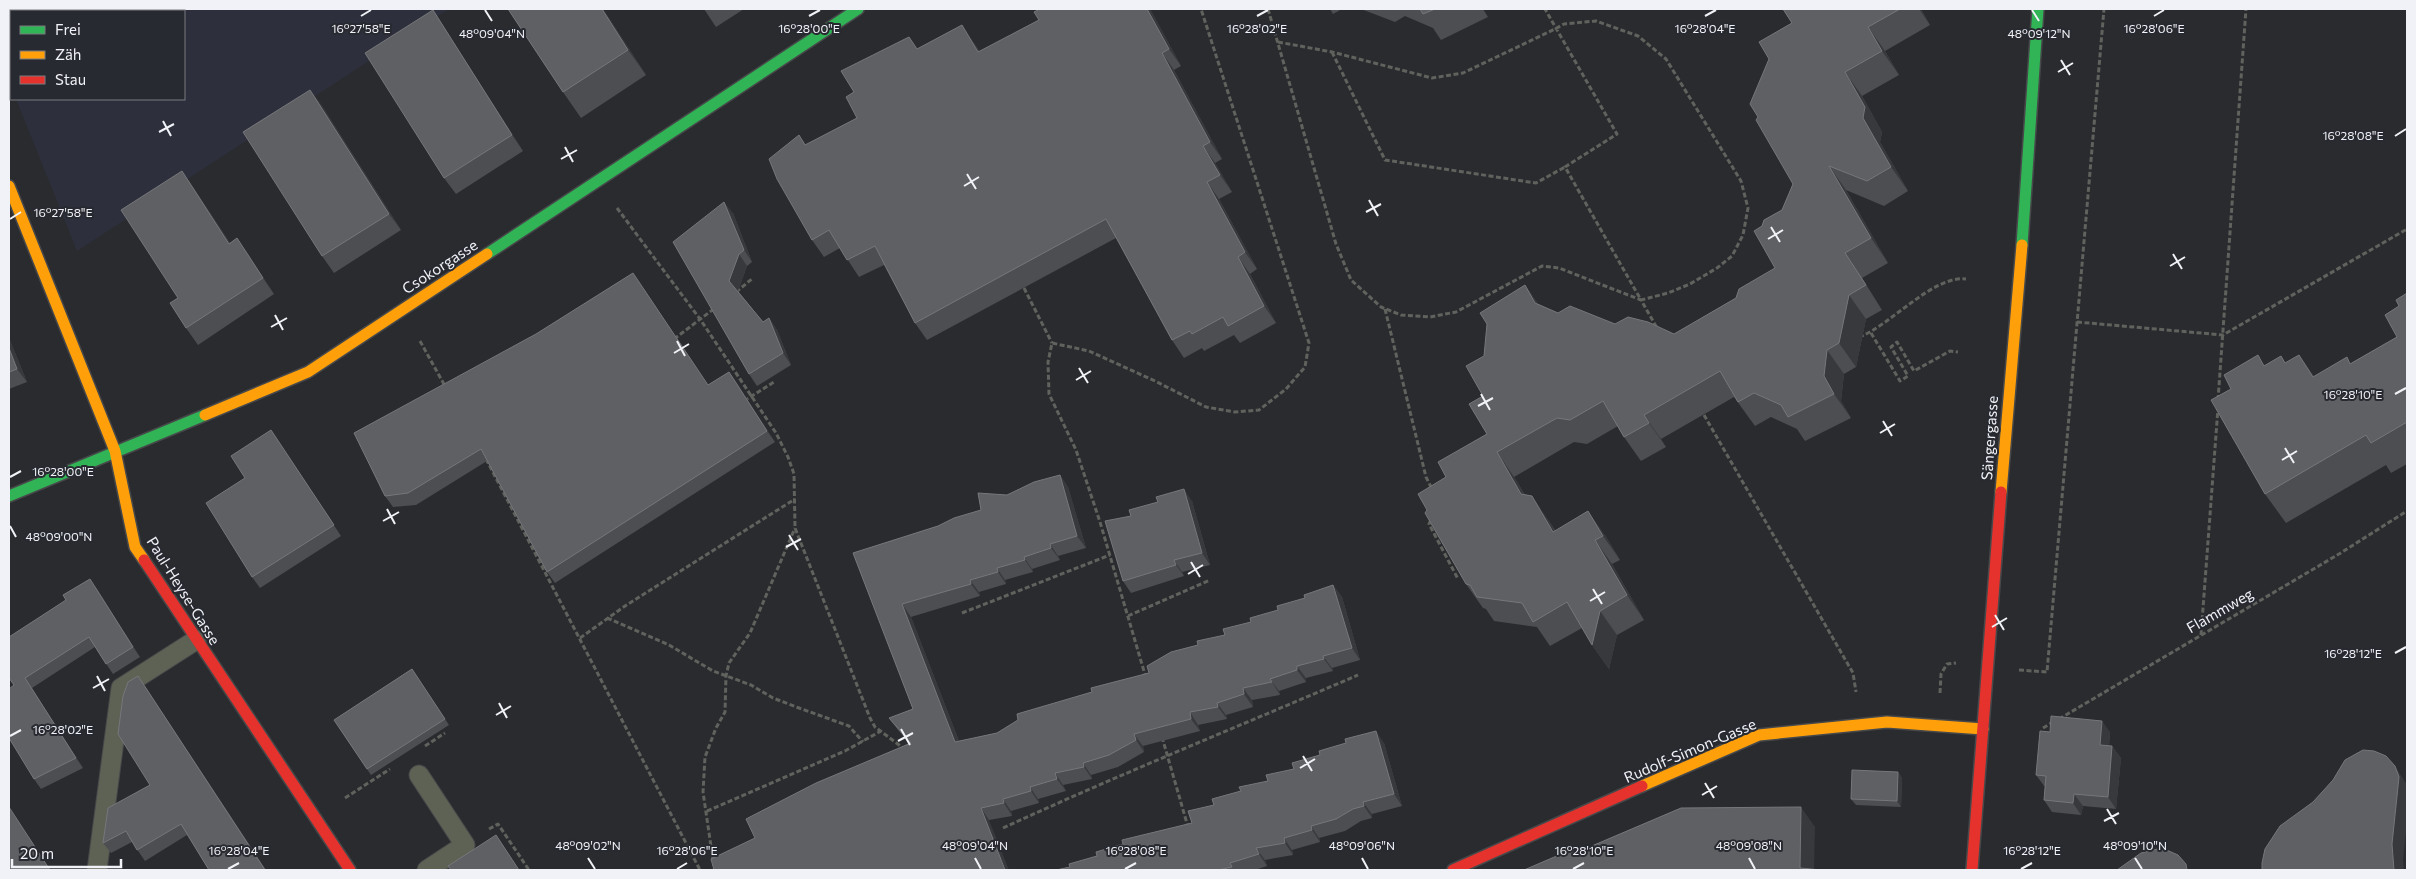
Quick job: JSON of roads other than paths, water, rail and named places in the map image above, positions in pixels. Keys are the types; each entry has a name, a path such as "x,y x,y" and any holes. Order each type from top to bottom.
{"street":[{"name":"Csokorgasse","path":"9,496 308,372 858,9"},
{"name":"Sängergasse","path":"1972,870 2011,359 2019,285 2038,9"},
{"name":"Paul-Heyse-Gasse","path":"9,186 115,451 135,547 350,870"},
{"name":"Rudolf-Simon-Gasse","path":"1453,870 1759,735 1887,722 1983,729"}],"lane":[{"path":"97,870 121,688 196,640"},
{"path":"419,775 465,844 427,870"}]}
